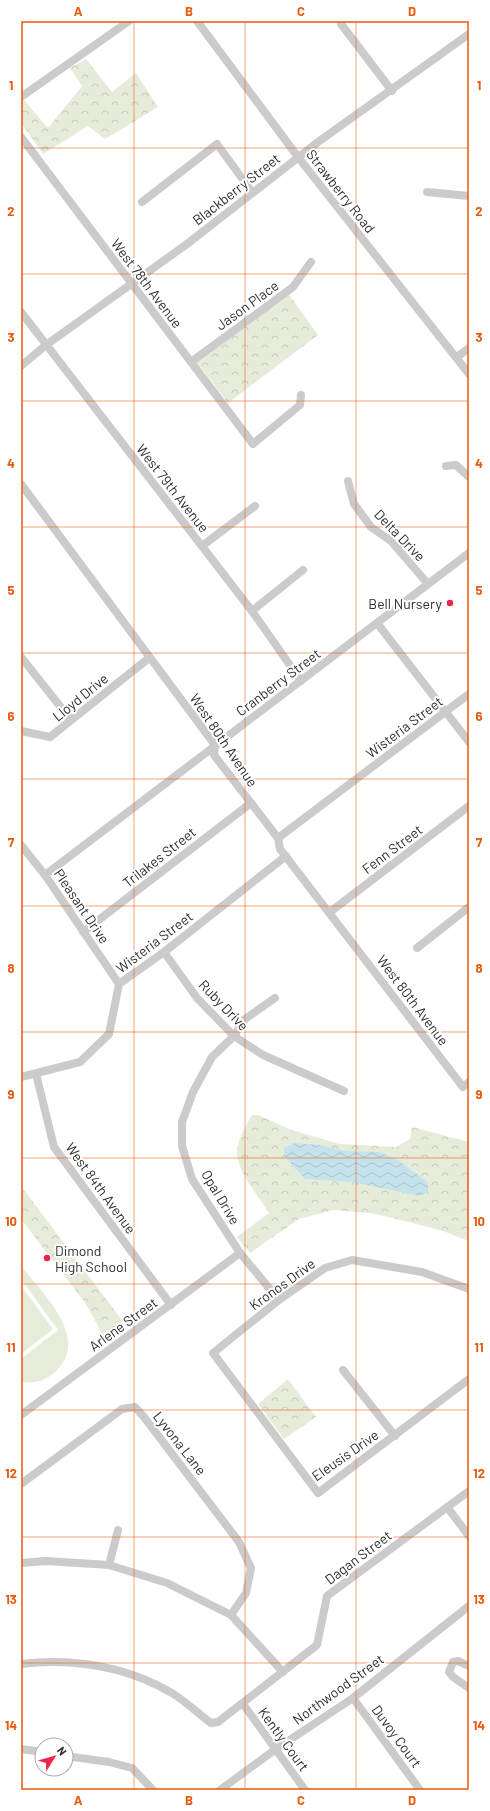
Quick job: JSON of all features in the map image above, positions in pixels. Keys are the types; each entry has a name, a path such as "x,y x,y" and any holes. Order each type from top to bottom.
{"street":[{"path":"21,97 129,21"},
{"name":"Strawberry Road","path":"197,21 298,157 469,374"},
{"path":"341,24 392,91"},
{"name":"Blackberry Street","path":"21,366 46,345 187,244 298,157 392,91 469,34"},
{"name":"West 78th Avenue","path":"21,137 253,444 300,405 301,395"},
{"path":"142,202 217,144 252,192"},
{"path":"427,192 469,196"},
{"name":"Jason Place","path":"191,362 293,287 311,262"},
{"name":"West 79th Avenue","path":"21,312 202,546 252,612 301,681"},
{"path":"457,357 469,348"},
{"path":"446,466 456,465 469,477"},
{"name":"Delta Drive","path":"348,481 354,504 371,527 391,541 428,584"},
{"name":"West 80th Avenue","path":"21,484 215,745 214,754 278,838 280,849 466,1084"},
{"path":"202,546 255,506"},
{"name":"Cranberry Street","path":"45,875 377,622 469,554"},
{"path":"252,612 303,570"},
{"path":"377,622 469,742"},
{"path":"21,657 71,720"},
{"name":"Lloyd Drive","path":"21,731 50,737 149,658"},
{"name":"Wisteria Street","path":"278,838 469,694"},
{"name":"Trilakes Street","path":"83,932 251,803"},
{"name":"Fenn Street","path":"330,912 469,806"},
{"name":"Pleasant Drive","path":"21,845 45,875 119,984"},
{"name":"Wisteria Street","path":"21,1077 80,1062 109,1034 119,984 164,952 286,856"},
{"path":"417,948 469,907"},
{"name":"Ruby Drive","path":"164,952 197,998 234,1036 263,1055 344,1091"},
{"name":"Opal Drive","path":"276,998 245,1020 234,1036 212,1057 193,1092 182,1122 182,1146 192,1178 240,1253 279,1300"},
{"name":"West 84th Avenue","path":"36,1074 54,1147 171,1305"},
{"name":"Arlene Street","path":"21,1415 240,1253"},
{"name":"Kronos Drive","path":"213,1353 279,1300 325,1268 352,1260 422,1272 469,1289"},
{"name":"Eleusis Drive","path":"213,1353 318,1493 469,1379"},
{"path":"344,1370 395,1436"},
{"name":"Lyvona Lane","path":"21,1484 122,1409 135,1407 239,1542 251,1568 246,1593 231,1615"},
{"name":"Dagan Street","path":"21,1664 62,1661 98,1665 132,1675 172,1694 211,1723 218,1722 317,1645 327,1596 469,1490"},
{"path":"447,1507 469,1536"},
{"path":"109,1565 118,1530"},
{"path":"21,1563 46,1561 109,1565 167,1583 231,1615 283,1672"},
{"name":"Northwood Street","path":"220,1790 276,1749 353,1698 469,1606"},
{"path":"469,1666 458,1661 453,1662 449,1672 453,1677 469,1688"},
{"name":"Duvoy Court","path":"353,1698 420,1790"},
{"name":"Kently Court","path":"243,1704 304,1790"},
{"path":"21,1749 34,1751"},
{"path":"74,1757 109,1762 132,1768 153,1790"}],"green space":[{"path":"86,59 112,92 136,73 158,107 105,139 88,126 43,154 21,123 21,102 24,100 48,128 82,86 70,68"},
{"path":"288,293 318,335 228,403 196,361"},
{"path":"252,1115 258,1115 289,1129 339,1144 396,1147 410,1139 412,1127 469,1142 469,1241 443,1231 393,1218 370,1213 333,1210 299,1219 250,1253 237,1237 269,1213 242,1171 237,1155 238,1145 244,1129"},
{"path":"21,1186 124,1323 104,1337 86,1304 21,1219"},
{"path":"21,1266 50,1301 59,1315 65,1329 68,1343 66,1357 57,1370 45,1379 31,1382 21,1382 21,1359 58,1330 21,1279"},
{"path":"21,1286 53,1329 21,1354"},
{"path":"288,1379 316,1417 284,1439 258,1404"}],"water":[{"path":"295,1143 319,1145 345,1151 379,1152 398,1160 428,1182 428,1192 420,1196 351,1182 305,1179 284,1156 284,1148"}],"place":[{"name":"Bell Nursery","path":"450,603"},
{"name":"Dimond High School","path":"47,1258"}]}
